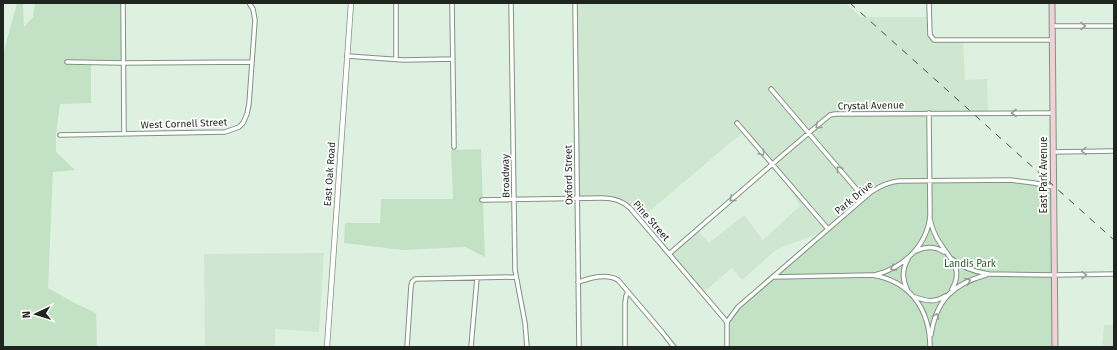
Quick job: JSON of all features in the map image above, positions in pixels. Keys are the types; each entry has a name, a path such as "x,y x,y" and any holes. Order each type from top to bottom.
{"main road":[{"name":"East Park Avenue","path":"1052,3 1055,347"}],"street":[{"path":"123,3 124,134"},
{"name":"West Cornell Street","path":"60,135 225,132 239,127 245,119 248,109 252,62 255,14 249,3"},
{"name":"East Oak Road","path":"327,347 351,3"},
{"path":"396,3 396,60"},
{"path":"452,3 454,147"},
{"name":"Broadway","path":"511,3 516,277 525,323 527,347"},
{"name":"Oxford Street","path":"575,3 579,347"},
{"path":"929,3 930,35 932,39 1052,40"},
{"path":"1052,26 1114,26"},
{"path":"347,56 396,60 453,59"},
{"path":"67,62 252,62"},
{"path":"771,89 864,198"},
{"path":"929,113 931,225 936,236 956,267 957,275 955,285 940,305 936,315 932,327 930,347"},
{"name":"Crystal Avenue","path":"669,254 830,115 1053,113"},
{"path":"737,123 828,229"},
{"path":"1053,152 1114,151"},
{"name":"Park Drive","path":"727,322 738,307 878,187 899,181 1014,180 1053,187"},
{"name":"Pine Street","path":"482,200 610,198 625,203 727,322"},
{"path":"930,216 926,233 906,262 903,274 905,285 919,303 926,320 930,340"},
{"path":"872,275 899,265 913,253 924,248 934,248 943,251 965,268 976,272 989,274 1114,274"},
{"path":"773,277 872,275 895,282 922,300 930,301 940,300 966,282 989,274"},
{"path":"407,347 412,282 414,279 516,277"},
{"path":"578,282 597,277 610,277 618,280 674,347"},
{"path":"471,347 477,278"},
{"path":"625,347 625,303 628,292"},
{"path":"727,322 727,347"}],"shaded area":[{"path":"575,3 846,3 861,17 929,17 930,38 963,39 965,80 987,79 988,113 929,113 930,183 828,230 777,249 742,280 732,268 703,293 670,254 697,230 709,243 744,215 763,240 800,206 782,177 742,133 639,220 620,200 577,199"},
{"path":"324,253 319,332 275,329 275,347 205,347 204,254"},
{"path":"1104,325 1114,325 1114,347 1102,347"}],"green space":[{"path":"17,3 23,3 24,27 33,17 35,3 122,3 123,62 91,65 91,103 60,104 56,136 56,152 75,170 53,172 48,288 96,313 97,347 3,347 3,54"},
{"path":"481,149 485,257 465,247 403,250 344,243 345,223 380,223 381,199 453,199 451,150"},
{"name":"Landis Park","path":"996,180 1053,187 1055,347 727,347 724,319 879,187 894,182"}],"railway":[{"path":"850,3 1114,240"}]}
